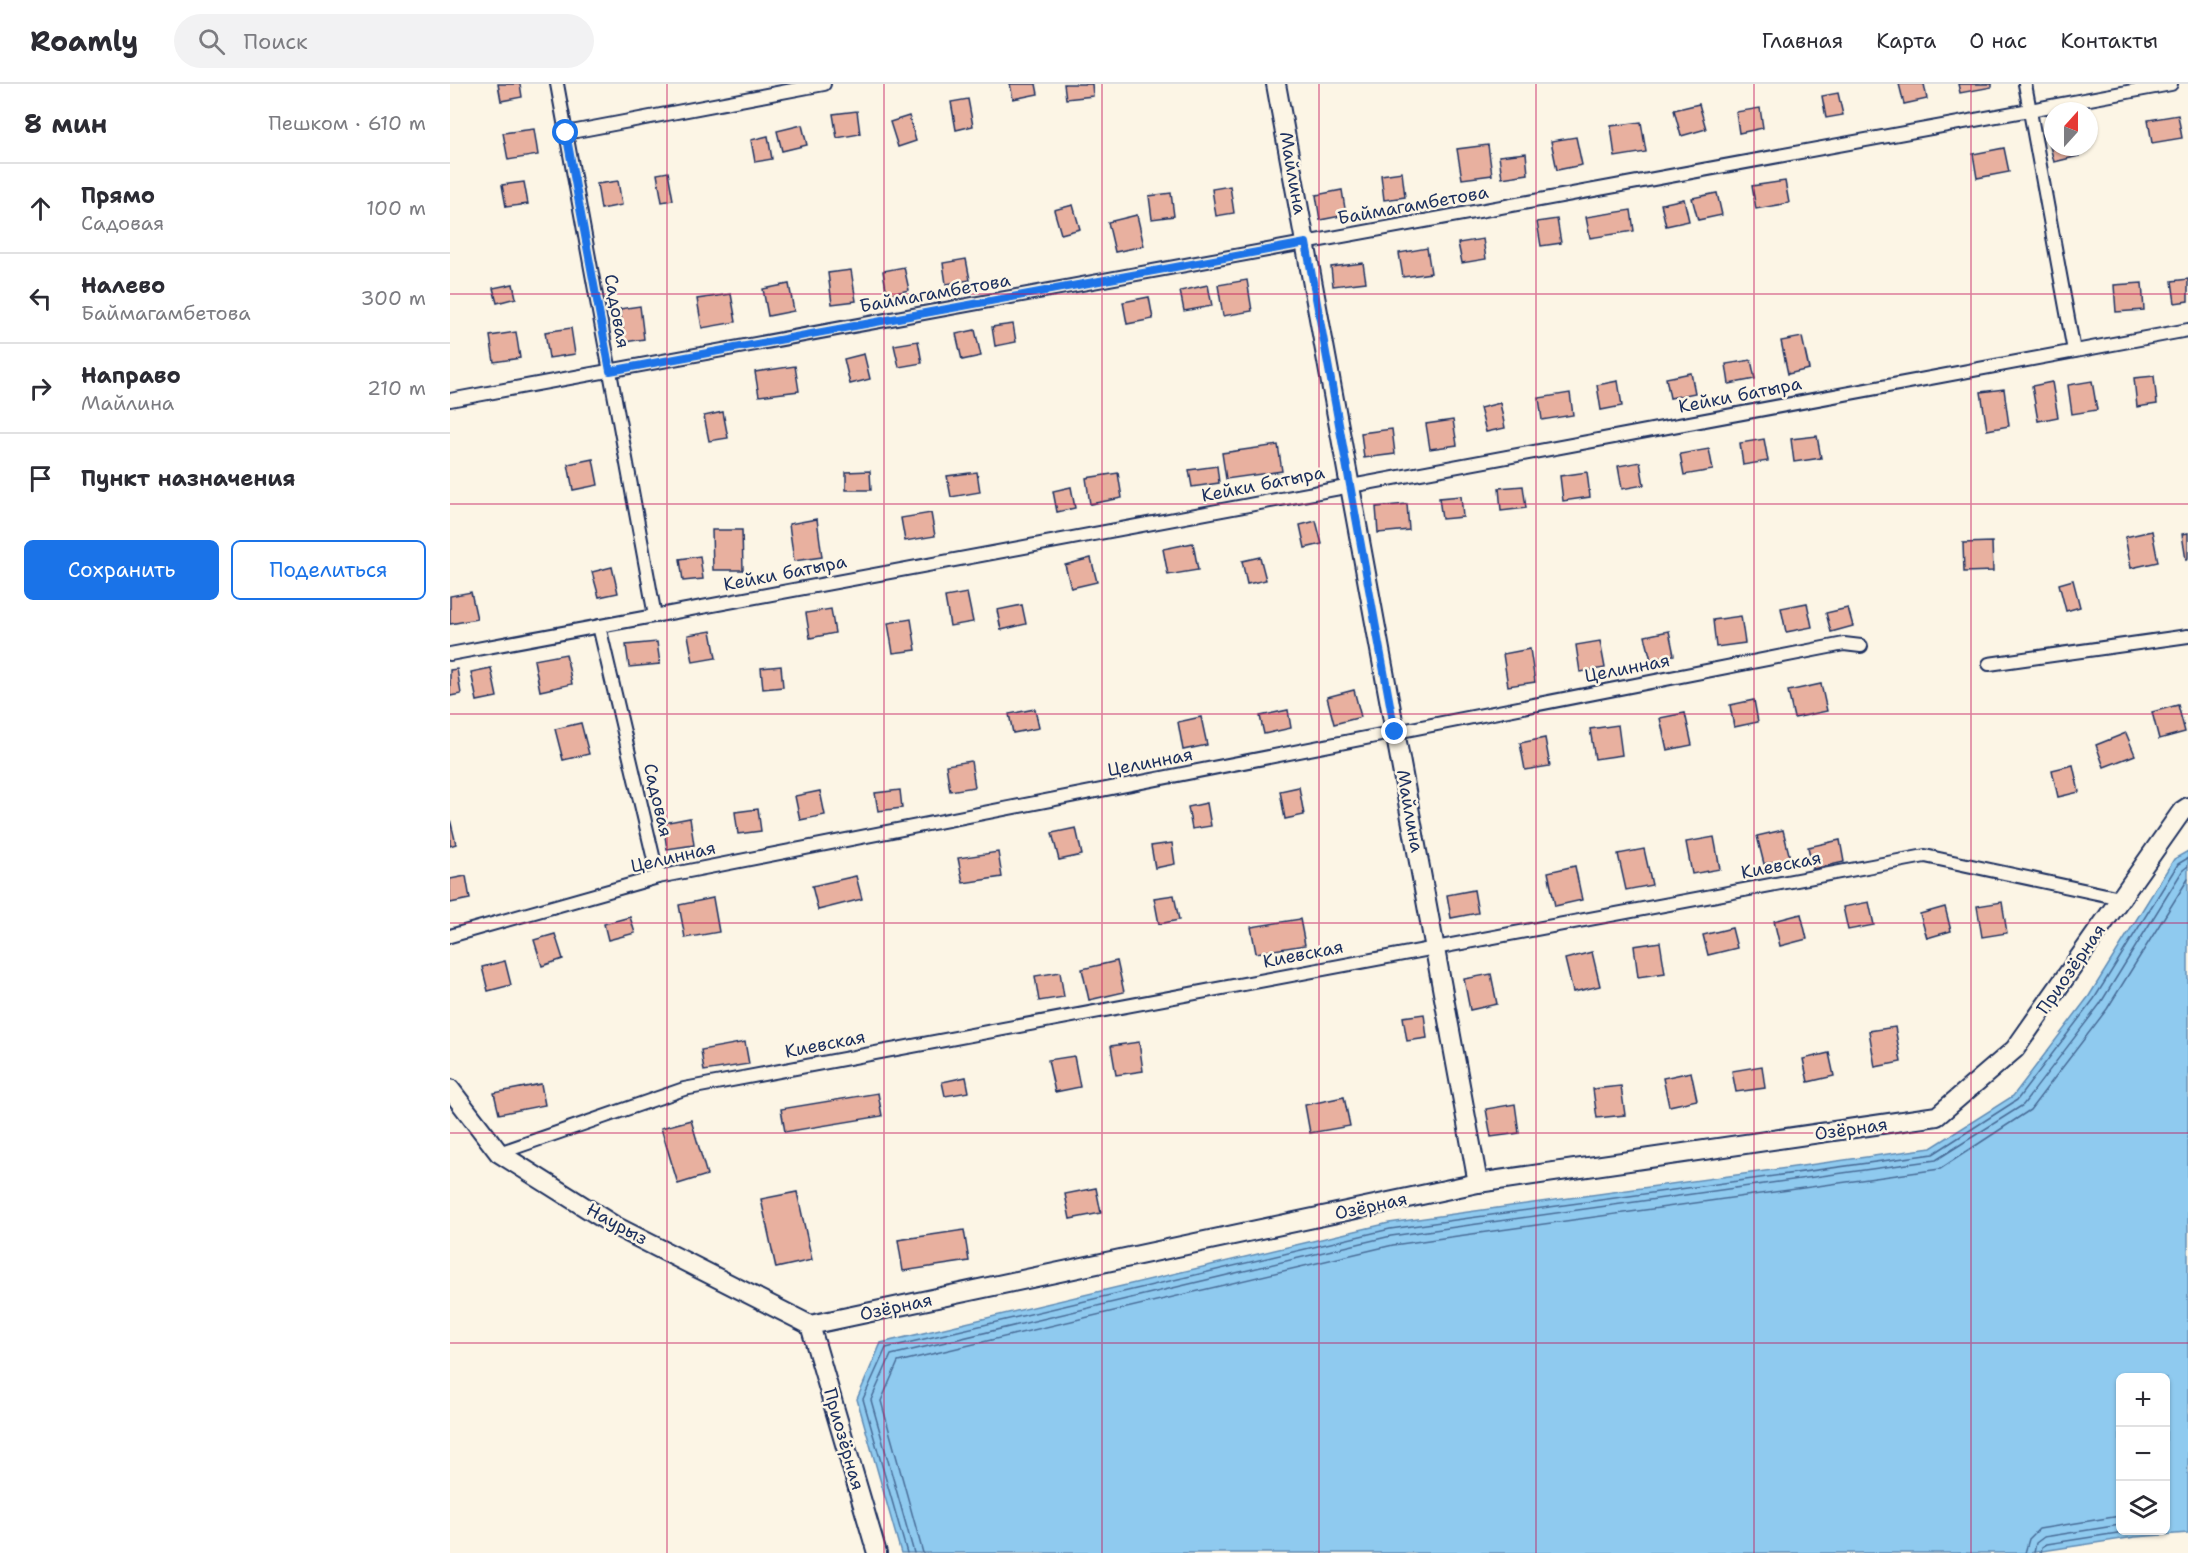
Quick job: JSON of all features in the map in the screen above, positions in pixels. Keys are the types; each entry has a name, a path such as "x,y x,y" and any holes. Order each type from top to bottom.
{"street":[{"name":"Садовая","path":"557,84 655,616"},
{"path":"566,133 824,84"},
{"name":"Майлина","path":"1276,84 1478,1183"},
{"path":"2025,84 2074,351"},
{"name":"Баймагамбетова","path":"450,400 2171,84"},
{"name":"Кейки батыра","path":"450,654 2188,330"},
{"name":"Садовая","path":"599,626 658,877"},
{"path":"1989,664 2188,636"},
{"name":"Целинная","path":"450,936 658,877 1844,644 1861,646"},
{"name":"Приозёрная","path":"1937,1116 2015,1049 2182,811 2188,807"},
{"name":"Киевская","path":"499,1153 684,1089 1925,856 2120,898"},
{"name":"Наурыз","path":"450,1089 499,1153 615,1226 810,1325"},
{"name":"Озёрная","path":"810,1325 1478,1183 1937,1116"},
{"name":"Приозёрная","path":"810,1325 877,1553"}],"water":[{"path":"2188,851 2188,1533 2170,1534 2170,1373 2116,1373 2116,1535 2162,1535 2029,1553 901,1553 857,1399 881,1343 1389,1223 1931,1148 2013,1096 2089,996 2174,859"}],"building":[{"path":"498,84 520,84 522,97 501,101"},
{"path":"1010,84 1036,84 1038,94 1013,99"},
{"path":"1064,84 1092,84 1093,96 1066,99"},
{"path":"1899,84 1924,84 1927,99 1904,104"},
{"path":"1958,84 1992,84 1992,87 1960,93"},
{"path":"1838,93 1843,115 1826,118 1822,96"},
{"path":"968,99 973,126 956,130 951,102"},
{"path":"1699,104 1706,129 1681,136 1674,110"},
{"path":"1760,108 1763,128 1739,133 1736,112"},
{"path":"857,111 860,134 837,138 833,114"},
{"path":"2178,115 2182,138 2152,143 2148,120"},
{"path":"909,116 916,141 898,147 890,122"},
{"path":"1641,122 1646,152 1615,157 1611,126"},
{"path":"802,125 807,145 782,151 777,131"},
{"path":"534,129 538,155 508,160 503,133"},
{"path":"768,136 772,159 755,162 751,140"},
{"path":"1576,137 1582,165 1557,170 1551,141"},
{"path":"1488,145 1492,175 1462,179 1457,149"},
{"path":"2004,148 2009,172 1977,178 1973,154"},
{"path":"1526,153 1528,174 1502,178 1499,156"},
{"path":"2052,156 2079,156 2054,162"},
{"path":"668,172 673,200 662,202 657,174"},
{"path":"1402,172 1405,197 1384,200 1381,175"},
{"path":"618,181 622,205 601,209 597,184"},
{"path":"1785,181 1789,203 1756,209 1752,186"},
{"path":"524,182 528,204 506,207 502,185"},
{"path":"1230,186 1234,213 1216,216 1212,189"},
{"path":"1342,190 1346,215 1320,220 1316,195"},
{"path":"1171,193 1174,216 1152,219 1149,196"},
{"path":"1717,193 1722,215 1698,220 1692,198"},
{"path":"1684,199 1689,221 1666,226 1661,204"},
{"path":"1073,205 1080,229 1061,234 1054,210"},
{"path":"1631,210 1634,231 1590,238 1586,217"},
{"path":"1137,215 1144,246 1115,252 1108,222"},
{"path":"1557,219 1561,243 1541,246 1537,222"},
{"path":"1483,239 1486,259 1462,263 1458,243"},
{"path":"1427,248 1431,273 1403,277 1399,253"},
{"path":"966,259 970,280 946,284 943,263"},
{"path":"1363,263 1366,282 1333,286 1331,267"},
{"path":"904,267 909,290 887,295 883,271"},
{"path":"851,270 856,301 832,304 828,273"},
{"path":"2188,279 2188,301 2175,303 2172,281"},
{"path":"1247,280 1252,311 1223,316 1218,285"},
{"path":"2142,283 2144,310 2116,312 2114,285"},
{"path":"513,284 516,298 497,303 493,288"},
{"path":"789,284 794,311 768,316 763,289"},
{"path":"1208,285 1212,306 1184,311 1180,291"},
{"path":"731,294 736,322 702,328 697,299"},
{"path":"1149,297 1153,319 1127,324 1123,302"},
{"path":"640,306 644,339 625,342 620,309"},
{"path":"1013,324 1016,342 995,346 992,327"},
{"path":"571,328 575,354 549,358 545,332"},
{"path":"975,330 981,356 962,360 956,334"},
{"path":"516,332 520,358 494,362 490,336"},
{"path":"1802,337 1809,369 1788,374 1781,341"},
{"path":"918,341 922,363 899,367 894,345"},
{"path":"864,354 870,379 850,384 844,359"},
{"path":"1751,360 1755,379 1729,384 1726,364"},
{"path":"795,366 799,391 759,396 755,372"},
{"path":"1691,373 1695,393 1670,398 1666,378"},
{"path":"2154,376 2157,404 2137,407 2134,378"},
{"path":"1618,381 1622,406 1601,410 1597,385"},
{"path":"2092,381 2097,410 2072,414 2068,385"},
{"path":"2052,382 2058,417 2038,421 2032,386"},
{"path":"2004,389 2009,426 1987,430 1981,392"},
{"path":"1570,393 1573,415 1542,420 1539,398"},
{"path":"1500,403 1505,428 1486,432 1480,408"},
{"path":"723,412 728,438 709,441 704,416"},
{"path":"1453,420 1457,445 1430,449 1426,424"},
{"path":"1392,429 1395,454 1364,458 1361,433"},
{"path":"1817,436 1821,458 1794,462 1791,439"},
{"path":"1764,439 1768,461 1743,465 1740,443"},
{"path":"1278,445 1282,471 1226,479 1222,453"},
{"path":"1709,449 1713,470 1684,475 1680,454"},
{"path":"593,459 598,485 573,490 568,464"},
{"path":"1640,462 1644,485 1622,489 1618,466"},
{"path":"1217,466 1219,483 1192,487 1189,470"},
{"path":"870,471 871,490 846,490 846,472"},
{"path":"977,472 980,492 951,497 947,476"},
{"path":"1587,472 1590,497 1563,501 1560,476"},
{"path":"1118,473 1122,498 1090,504 1086,478"},
{"path":"1523,486 1526,508 1501,511 1499,488"},
{"path":"1071,487 1075,508 1057,512 1053,491"},
{"path":"1461,496 1463,517 1442,519 1439,498"},
{"path":"1407,504 1409,530 1378,533 1376,507"},
{"path":"931,513 935,536 905,541 901,518"},
{"path":"817,519 822,557 794,561 789,524"},
{"path":"1316,521 1322,544 1305,548 1300,525"},
{"path":"712,530 742,530 743,570 713,570"},
{"path":"2152,531 2158,562 2131,568 2125,537"},
{"path":"2188,533 2188,559 2186,560 2182,534"},
{"path":"1992,542 1993,571 1964,572 1963,543"},
{"path":"1193,543 1198,570 1168,575 1163,549"},
{"path":"700,556 703,579 683,581 680,559"},
{"path":"1260,557 1266,580 1247,584 1242,561"},
{"path":"1091,558 1097,582 1071,588 1065,565"},
{"path":"612,567 618,593 599,597 592,572"},
{"path":"2073,580 2080,607 2066,611 2059,584"},
{"path":"471,592 477,619 450,624 450,596"},
{"path":"967,593 973,622 950,626 945,597"},
{"path":"1807,603 1812,627 1786,632 1781,608"},
{"path":"1022,605 1026,624 1001,630 997,610"},
{"path":"1848,608 1853,626 1831,632 1826,613"},
{"path":"831,609 835,633 810,638 806,613"},
{"path":"1741,616 1745,643 1716,647 1713,620"},
{"path":"911,619 916,650 893,653 888,623"},
{"path":"711,631 716,658 693,662 688,635"},
{"path":"1669,631 1674,655 1651,660 1645,636"},
{"path":"1600,641 1605,668 1580,672 1576,645"},
{"path":"657,642 660,664 629,667 626,645"},
{"path":"1530,649 1535,682 1508,686 1503,654"},
{"path":"566,654 572,684 540,691 534,660"},
{"path":"781,666 783,687 763,689 761,668"},
{"path":"491,668 497,697 477,701 471,672"},
{"path":"457,669 461,694 450,696 450,670"},
{"path":"1821,684 1827,711 1794,718 1788,691"},
{"path":"1354,690 1361,717 1334,724 1327,697"},
{"path":"1754,700 1758,722 1734,727 1730,705"},
{"path":"2178,705 2185,732 2159,739 2152,712"},
{"path":"1035,709 1039,728 1013,733 1009,714"},
{"path":"1288,710 1291,728 1264,734 1260,716"},
{"path":"1685,713 1692,745 1667,750 1660,718"},
{"path":"1201,717 1207,745 1183,750 1178,722"},
{"path":"581,723 589,754 563,760 555,729"},
{"path":"1618,725 1622,755 1595,759 1590,729"},
{"path":"2126,733 2135,755 2104,767 2096,745"},
{"path":"1545,738 1550,766 1525,770 1520,743"},
{"path":"971,761 975,787 950,791 946,765"},
{"path":"2073,765 2079,792 2058,797 2052,770"},
{"path":"1299,787 1304,815 1285,819 1280,791"},
{"path":"900,790 902,808 878,811 875,793"},
{"path":"820,791 825,815 800,820 795,796"},
{"path":"1207,803 1211,826 1192,829 1188,807"},
{"path":"758,809 761,831 738,834 735,812"},
{"path":"690,818 694,845 667,849 663,823"},
{"path":"450,819 456,844 450,846"},
{"path":"1076,828 1082,855 1059,860 1052,833"},
{"path":"1783,830 1790,858 1764,864 1757,836"},
{"path":"1714,837 1720,869 1692,874 1686,842"},
{"path":"1840,840 1844,862 1813,869 1808,847"},
{"path":"1172,843 1175,864 1155,868 1151,846"},
{"path":"1644,849 1652,885 1626,890 1618,854"},
{"path":"998,852 1002,877 963,883 958,858"},
{"path":"1575,866 1582,900 1555,906 1548,872"},
{"path":"466,876 470,899 450,903 450,879"},
{"path":"856,876 862,899 818,910 812,886"},
{"path":"1474,890 1478,913 1451,918 1447,895"},
{"path":"1174,895 1179,920 1159,924 1154,898"},
{"path":"713,898 719,932 685,938 679,905"},
{"path":"1869,902 1874,925 1848,930 1843,907"},
{"path":"2002,902 2007,933 1982,937 1977,906"},
{"path":"1945,907 1951,931 1927,938 1920,914"},
{"path":"1801,914 1807,939 1780,946 1774,921"},
{"path":"630,917 635,933 608,940 604,924"},
{"path":"1300,919 1305,945 1256,953 1251,927"},
{"path":"1732,928 1737,948 1708,955 1703,935"},
{"path":"555,934 563,959 542,966 534,940"},
{"path":"1660,942 1665,973 1638,977 1634,946"},
{"path":"1592,952 1600,986 1573,992 1565,959"},
{"path":"505,961 511,985 488,991 482,967"},
{"path":"1117,961 1124,992 1089,1000 1082,969"},
{"path":"1060,972 1064,997 1039,1001 1035,976"},
{"path":"1491,974 1497,1004 1470,1010 1464,979"},
{"path":"1424,1014 1427,1038 1407,1041 1403,1017"},
{"path":"1895,1027 1901,1062 1875,1067 1869,1031"},
{"path":"745,1042 749,1064 704,1071 701,1050"},
{"path":"1139,1042 1143,1071 1116,1075 1111,1046"},
{"path":"1829,1053 1834,1076 1808,1082 1803,1059"},
{"path":"1074,1056 1080,1087 1055,1092 1048,1060"},
{"path":"1762,1066 1765,1088 1736,1092 1732,1071"},
{"path":"1691,1072 1697,1100 1669,1106 1663,1078"},
{"path":"966,1077 969,1092 945,1096 942,1082"},
{"path":"541,1084 545,1105 499,1114 494,1093"},
{"path":"1621,1086 1625,1115 1597,1118 1593,1089"},
{"path":"878,1093 882,1116 785,1132 781,1109"},
{"path":"1344,1097 1350,1126 1310,1133 1305,1105"},
{"path":"1515,1104 1519,1133 1491,1137 1486,1109"},
{"path":"691,1120 707,1175 678,1184 661,1128"},
{"path":"1096,1188 1101,1213 1070,1219 1065,1194"},
{"path":"797,1192 812,1260 776,1268 761,1199"},
{"path":"964,1230 969,1261 903,1271 898,1240"}],"route":[{"path":"566,133 610,371 1306,243 1395,732"}]}
